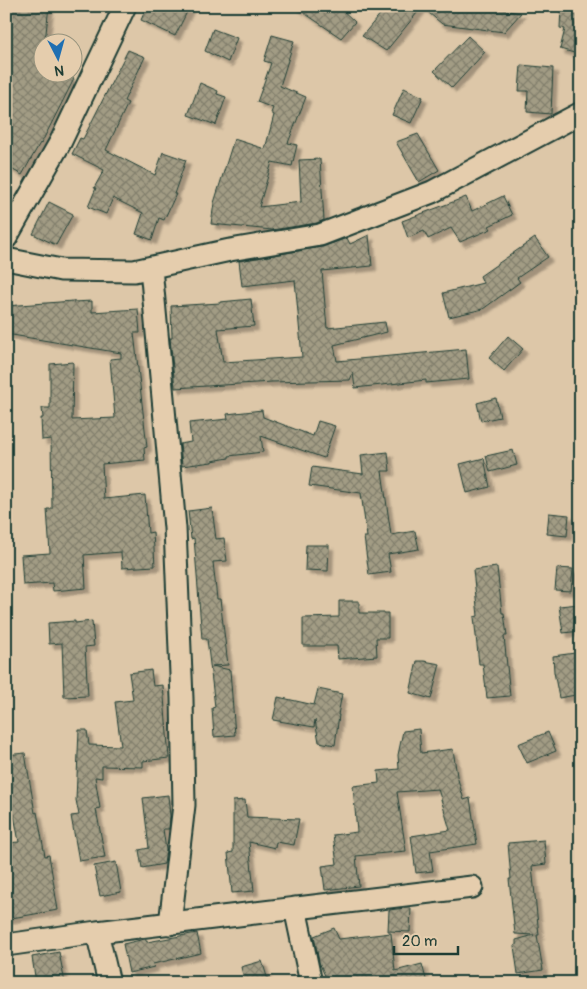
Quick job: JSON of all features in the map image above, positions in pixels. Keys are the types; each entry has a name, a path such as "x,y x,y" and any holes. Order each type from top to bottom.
{"street":[{"path":"6,238 61,142 126,6"},
{"path":"6,259 61,270 134,271 230,250 320,235 432,192 581,113"},
{"path":"151,268 175,528 182,699 184,805 170,924"},
{"path":"6,945 97,932 472,887"},
{"path":"295,908 311,983"},
{"path":"97,932 109,983"}],"building":[{"path":"13,6 49,6 46,32 32,32 32,82 72,82 41,144 22,175 6,166 6,63 8,63"},
{"path":"147,6 190,6 175,36 141,20"},
{"path":"294,6 338,6 355,22 341,38"},
{"path":"387,6 476,6 521,13 504,32 442,24 422,7 386,51 362,36"},
{"path":"561,6 581,6 581,55 560,49 565,29 560,28"},
{"path":"213,29 237,38 228,62 205,51"},
{"path":"272,35 294,41 280,86 306,97 288,143 297,145 292,166 272,162 259,207 301,202 299,160 320,159 324,220 317,223 272,230 211,224 214,203 234,139 265,149 274,115 271,113 273,108 257,102 271,63 264,61"},
{"path":"468,36 485,52 452,88 434,71"},
{"path":"128,50 145,57 124,101 128,103 106,150 155,175 163,152 186,160 174,194 176,194 164,220 159,218 152,240 136,234 143,213 113,198 106,214 88,207 96,188 94,188 104,170 72,154 80,138 83,139"},
{"path":"521,65 553,68 551,114 527,112 528,91 519,91"},
{"path":"200,83 218,91 217,94 226,97 216,125 188,115"},
{"path":"404,88 423,97 411,123 392,115"},
{"path":"418,134 439,170 419,182 396,142"},
{"path":"503,196 512,215 489,226 491,229 460,242 451,228 428,239 424,231 408,238 402,221 466,197 472,211"},
{"path":"49,202 73,214 56,245 33,234"},
{"path":"369,235 372,266 322,271 327,328 385,322 387,332 334,345 337,361 466,349 469,379 426,383 426,380 355,388 353,373 350,380 272,382 175,388 170,338 172,338 171,306 251,299 254,326 218,329 223,362 302,357 295,280 242,286 239,261 322,247 347,238 350,244"},
{"path":"535,238 548,257 517,278 520,282 483,309 449,317 443,293 483,283 480,276"},
{"path":"92,301 92,312 138,309 140,333 134,333 147,447 144,448 145,460 102,464 104,499 145,495 148,533 153,532 155,566 122,568 121,552 84,555 86,588 53,591 52,583 23,585 21,555 50,553 47,509 52,509 51,439 42,440 41,418 43,418 42,408 50,408 50,364 73,362 72,420 115,418 110,359 121,358 121,353 6,334 6,306"},
{"path":"508,336 523,349 504,371 489,358"},
{"path":"496,398 500,417 481,421 477,403"},
{"path":"262,410 263,417 313,436 318,421 335,426 324,458 261,436 263,452 229,456 229,458 212,462 182,466 180,444 191,442 189,423 228,419 227,414"},
{"path":"513,450 517,465 490,472 486,456"},
{"path":"388,452 390,471 382,471 391,535 415,531 419,549 388,554 391,572 369,575 364,537 367,537 361,493 309,486 312,467 363,474 361,455"},
{"path":"484,458 490,487 467,493 460,464"},
{"path":"212,508 216,539 224,538 227,561 213,562 217,599 220,599 228,665 212,666 230,670 235,735 214,737 212,708 215,707 207,639 202,639 194,538 191,539 188,511"},
{"path":"549,513 569,515 567,536 547,534"},
{"path":"306,545 329,545 328,571 305,570"},
{"path":"497,567 502,613 504,613 507,636 504,636 510,696 487,698 483,664 479,664 474,617 478,616 473,570"},
{"path":"557,568 573,569 571,591 555,590"},
{"path":"339,601 359,601 359,613 388,613 388,638 376,638 377,656 338,659 337,646 303,646 303,618 339,617"},
{"path":"579,604 581,631 563,633 559,606"},
{"path":"75,621 75,623 92,621 94,646 85,647 88,696 64,697 62,643 49,644 48,623"},
{"path":"575,653 581,677 581,694 559,698 553,656"},
{"path":"417,661 440,664 431,699 410,693"},
{"path":"151,670 153,686 163,685 169,758 143,761 143,767 102,766 102,778 95,777 100,808 96,809 105,857 79,861 71,816 79,815 76,800 79,730 87,730 89,745 121,746 115,702 133,700 129,673"},
{"path":"318,689 342,694 335,745 319,742 315,720 314,727 273,720 278,697 314,705"},
{"path":"419,729 421,753 453,749 457,776 464,800 470,798 477,844 430,851 433,871 416,873 411,836 450,830 438,789 397,792 406,851 356,856 359,886 325,890 322,866 337,864 333,835 357,832 353,786 379,783 378,771 399,769 398,755 403,731"},
{"path":"548,732 556,751 527,763 518,744"},
{"path":"25,753 35,813 37,812 45,856 49,855 58,910 6,919 6,843 19,842 11,799 6,799 6,755"},
{"path":"168,795 170,816 169,829 163,829 166,850 164,864 142,868 139,850 149,848 143,798"},
{"path":"245,800 247,817 299,819 294,845 276,842 275,848 249,842 254,891 232,893 228,853 233,852 233,801"},
{"path":"544,840 546,864 532,866 539,935 537,935 543,970 518,974 514,946 516,945 516,940 534,935 515,934 509,879 511,879 508,843"},
{"path":"116,862 121,892 100,896 94,866"},
{"path":"411,908 410,932 388,931 389,910"},
{"path":"334,928 339,939 391,933 395,971 422,964 427,983 328,983 319,962 314,936"},
{"path":"197,933 201,953 153,964 154,967 129,973 123,944 145,939 147,942"},
{"path":"59,952 65,983 36,983 32,957"},
{"path":"262,961 269,983 245,983 241,967"}]}
